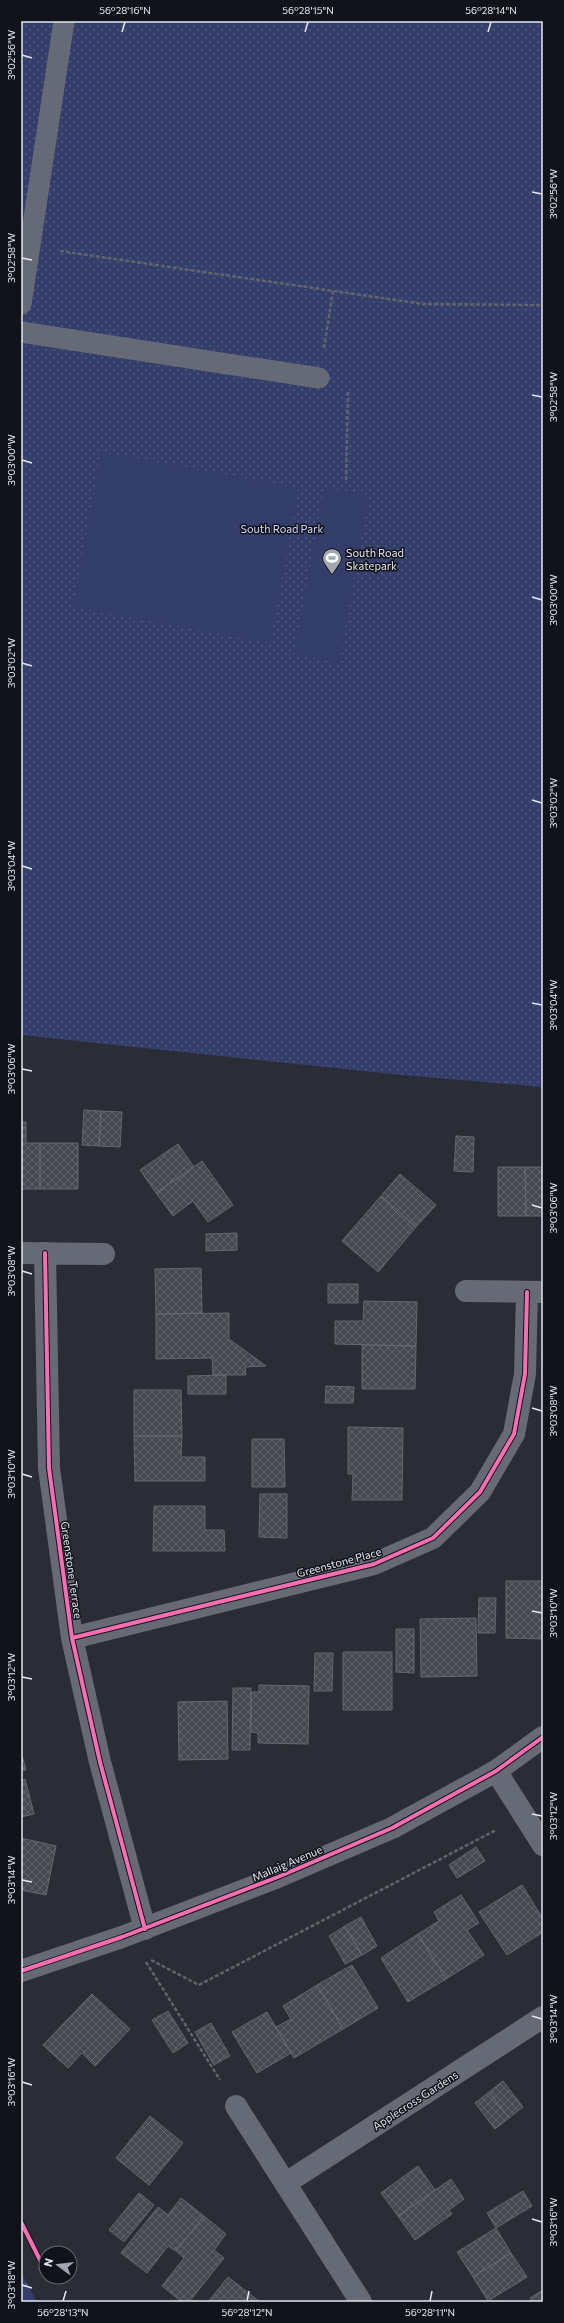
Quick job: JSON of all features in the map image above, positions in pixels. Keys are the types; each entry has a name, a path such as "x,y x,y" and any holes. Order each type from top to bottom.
{"street":[{"path":"21,1253 104,1254"},
{"name":"Greenstone Terrace","path":"45,1254 49,1468 72,1638 100,1762 145,1929"},
{"name":"Greenstone Place","path":"72,1638 374,1564 432,1538 480,1492 514,1434 525,1374 535,1292 466,1291"},
{"name":"Mallaig Avenue","path":"21,1971 145,1929 278,1877 392,1828 496,1770 543,1737"},
{"path":"496,1770 543,1845"},
{"name":"Applecross Gardens","path":"286,2183 543,2017"},
{"path":"236,2106 361,2302"}],"lane":[{"path":"21,304 64,21"},
{"path":"21,332 319,378"}],"path":[{"path":"30,246 423,304 543,305"},
{"path":"236,2106 143,1956 199,1985 524,1815"}],"green space":[{"name":"South Road Park","path":"21,21 543,21 543,1087 402,1075 21,1035"},
{"path":"101,452 299,488 270,643 73,607"},
{"name":"South Road Skatepark","path":"324,488 369,495 339,663 294,655"},
{"path":"21,2272 37,2302 21,2302"}],"building":[{"path":"84,1110 101,1111 99,1146 82,1145"},
{"path":"101,1111 122,1112 120,1147 99,1146"},
{"path":"21,1122 26,1122 26,1143 40,1143 40,1189 21,1189"},
{"path":"456,1136 474,1137 473,1172 454,1171"},
{"path":"40,1143 78,1143 78,1189 40,1189"},
{"path":"178,1144 194,1167 156,1193 140,1170"},
{"path":"202,1161 233,1205 208,1222 193,1201 173,1216 156,1193"},
{"path":"498,1167 525,1167 526,1216 498,1216"},
{"path":"525,1167 543,1167 543,1216 526,1216"},
{"path":"400,1174 436,1205 416,1227 381,1196"},
{"path":"381,1196 416,1227 378,1272 342,1241"},
{"path":"237,1233 237,1250 206,1251 206,1234"},
{"path":"201,1268 202,1313 156,1314 155,1269"},
{"path":"328,1284 358,1284 358,1303 328,1303"},
{"path":"364,1301 417,1302 416,1346 335,1344 335,1321 363,1321"},
{"path":"229,1313 229,1339 266,1366 245,1367 246,1375 213,1375 212,1358 156,1359 156,1314"},
{"path":"362,1345 416,1346 415,1389 362,1389"},
{"path":"226,1375 226,1394 188,1394 188,1376"},
{"path":"326,1386 354,1387 353,1403 325,1403"},
{"path":"134,1390 181,1390 182,1436 134,1436"},
{"path":"348,1427 403,1428 402,1500 352,1500 353,1474 348,1474"},
{"path":"134,1436 182,1436 181,1457 205,1457 205,1481 135,1481"},
{"path":"252,1439 284,1439 285,1487 252,1487"},
{"path":"260,1494 287,1494 287,1538 259,1537"},
{"path":"154,1506 205,1506 205,1530 224,1530 225,1551 153,1551"},
{"path":"506,1581 543,1581 543,1639 506,1638"},
{"path":"479,1598 496,1598 495,1633 478,1633"},
{"path":"476,1618 477,1676 421,1677 420,1619"},
{"path":"396,1629 414,1629 414,1673 396,1672"},
{"path":"343,1652 392,1652 392,1710 343,1710"},
{"path":"315,1653 333,1653 332,1691 314,1691"},
{"path":"259,1685 309,1686 308,1744 258,1743 258,1733 251,1732 251,1692 259,1692"},
{"path":"233,1688 251,1688 250,1750 232,1750"},
{"path":"227,1701 228,1759 179,1760 178,1702"},
{"path":"21,1752 26,1770 21,1771"},
{"path":"25,1779 34,1814 21,1817 21,1780"},
{"path":"21,1838 56,1846 46,1895 21,1890"},
{"path":"476,1847 485,1861 457,1878 449,1865"},
{"path":"522,1885 543,1919 543,1932 507,1955 479,1912"},
{"path":"461,1895 479,1923 467,1930 484,1955 446,1979 418,1934 439,1921 434,1912"},
{"path":"361,1917 377,1946 362,1955 345,1926"},
{"path":"345,1926 362,1955 345,1964 329,1936"},
{"path":"418,1934 446,1979 408,2002 381,1958"},
{"path":"352,1965 378,2008 343,2029 317,1985"},
{"path":"317,1985 343,2029 294,2058 276,2027 291,2019 283,2006"},
{"path":"92,1994 130,2029 95,2066 82,2053 68,2068 43,2045"},
{"path":"168,2011 188,2043 173,2053 152,2020"},
{"path":"267,2012 291,2053 257,2073 232,2032"},
{"path":"211,2023 230,2056 214,2065 195,2032"},
{"path":"503,2081 523,2107 509,2118 489,2092"},
{"path":"489,2092 509,2118 495,2129 475,2103"},
{"path":"150,2116 183,2143 149,2185 116,2158"},
{"path":"418,2166 435,2190 398,2216 381,2193"},
{"path":"451,2179 464,2199 449,2210 452,2214 415,2240 398,2216"},
{"path":"523,2191 532,2206 496,2228 487,2213"},
{"path":"139,2193 154,2205 124,2242 109,2230"},
{"path":"181,2198 204,2216 176,2251 168,2246 147,2273 121,2253 158,2207 168,2215"},
{"path":"204,2216 226,2234 214,2250 224,2258 189,2302 182,2302 162,2286 184,2258 176,2251"},
{"path":"496,2228 511,2253 473,2277 457,2252"},
{"path":"511,2253 527,2277 488,2301 473,2277"},
{"path":"228,2277 260,2302 208,2302"},
{"path":"543,2290 543,2302 533,2302 530,2298"}],"cycle path":[{"path":"45,1253 49,1468 72,1638 100,1762 145,1929"},
{"path":"72,1638 374,1564 433,1538 480,1492 514,1434 525,1374 527,1292"},
{"path":"21,1971 122,1937 278,1877 392,1828 496,1771 543,1737"},
{"path":"21,2222 38,2256"}],"place":[{"name":"South Road Skatepark","path":"332,575"}]}
